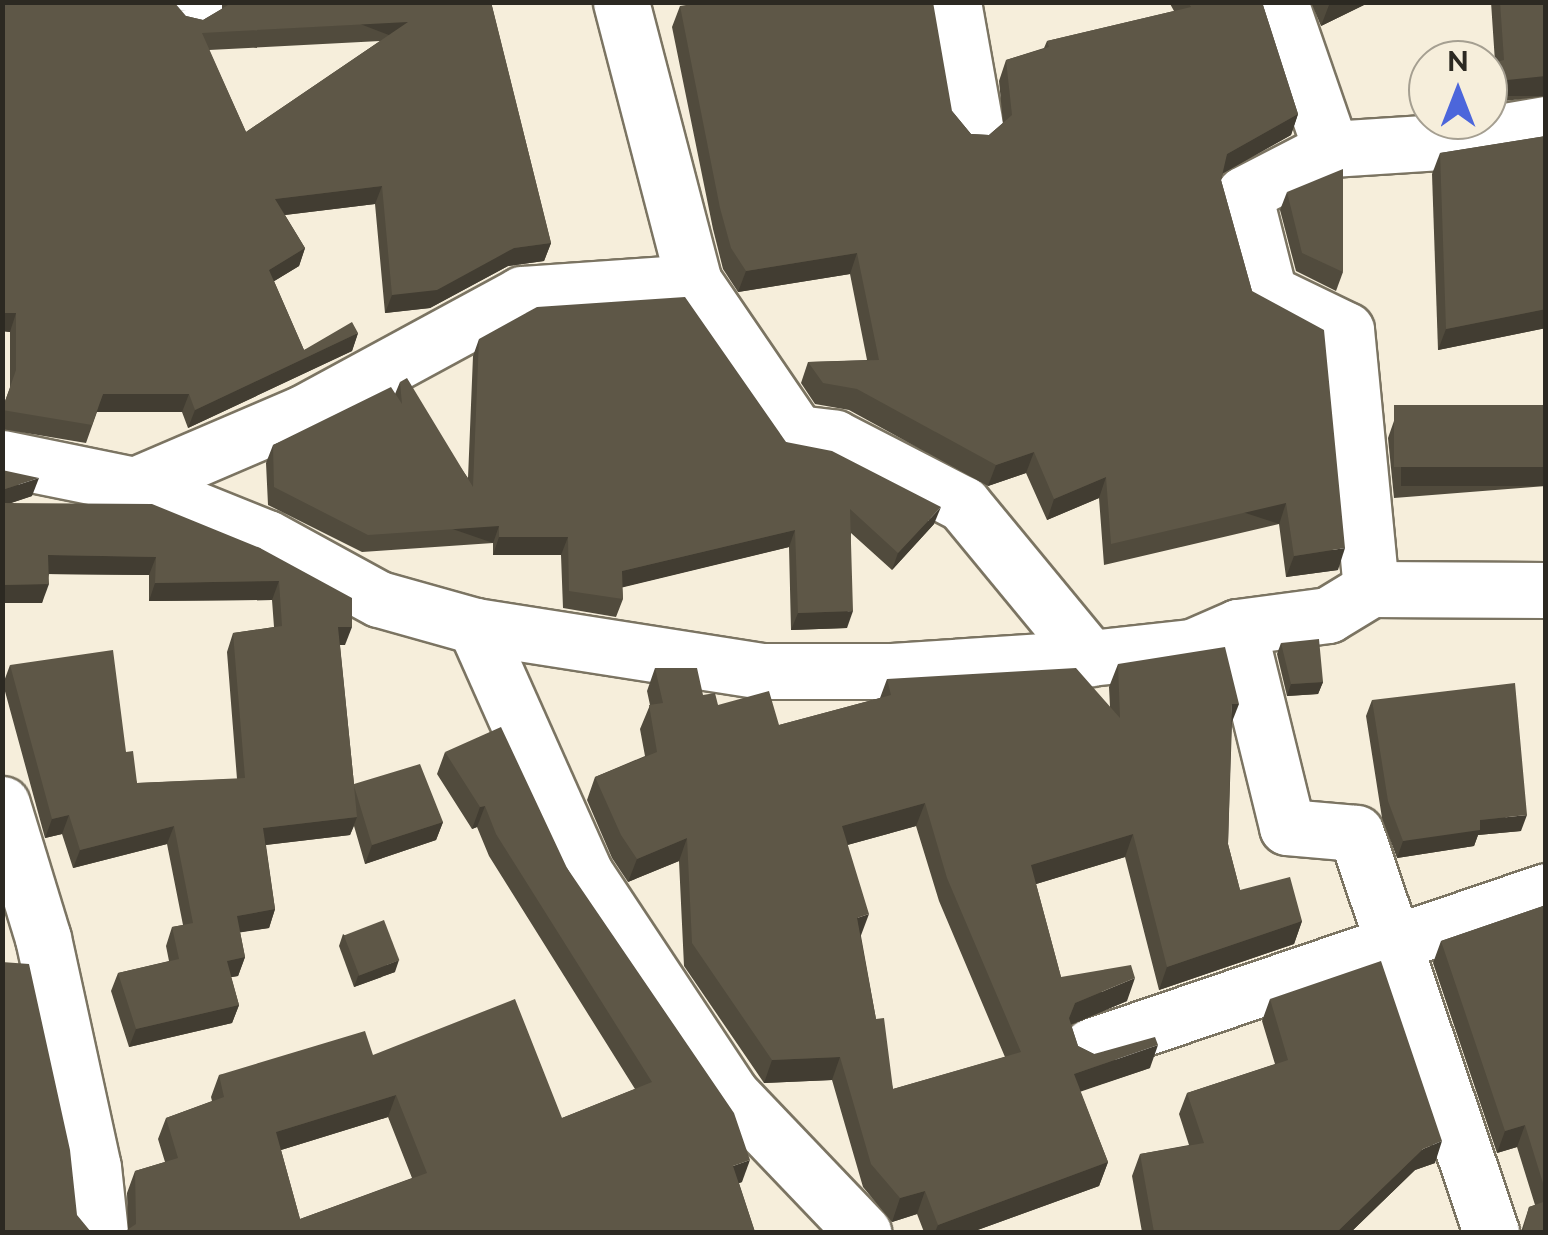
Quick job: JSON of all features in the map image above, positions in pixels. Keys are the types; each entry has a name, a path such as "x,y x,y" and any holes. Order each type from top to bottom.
{"street":[{"path":"621,2 694,282 796,433 835,438 963,504 1090,658"},
{"path":"953,2 975,126"},
{"path":"1280,2 1331,150"},
{"path":"1372,589 1346,330 1270,293 1244,194 1331,150 1440,142 1546,124"},
{"path":"135,485 303,413 522,294 694,282"},
{"path":"2,458 135,485 267,538 379,599 474,626 761,671 892,671 1090,658 1192,647 1238,627 1328,614 1372,589 1546,590"},
{"path":"474,626 586,873 732,1095 863,1232"},
{"path":"1238,627 1287,827 1356,832 1491,1232"},
{"path":"2,804 43,938 93,1166 100,1232"},
{"path":"1091,1046 1546,891"}],"building":[{"path":"2,2 174,2 186,16 203,20 228,2 491,2 551,243 514,248 437,290 392,295 382,186 275,199 305,248 269,270 304,350 352,322 358,333 195,410 189,394 103,394 92,425 2,410 16,370 16,313 5,313","holes":["408,22 246,132 202,33"]},
{"path":"704,2 933,2 952,111 971,134 989,135 1012,115 1006,60 1049,47 1047,41 1191,7 1188,2 1262,2 1298,114 1227,154 1221,180 1252,291 1324,330 1345,548 1294,556 1286,503 1111,544 1106,477 1054,499 1034,452 996,465 857,389 823,383 808,362 879,360 857,253 746,271 731,248 680,6"},
{"path":"1500,2 1546,2 1546,76 1508,80 1508,40 1503,40"},
{"path":"1546,136 1546,309 1446,329 1440,153"},
{"path":"1343,169 1343,272 1302,253 1287,192"},
{"path":"685,297 786,442 832,451 941,507 898,553 850,509 853,611 798,613 795,530 622,571 623,599 569,591 568,537 499,537 499,526 368,535 274,487 273,445 391,387 402,404 400,382 407,378 473,487 479,339 537,307"},
{"path":"1394,405 1546,405 1546,467 1394,467"},
{"path":"2,470 39,478 2,490"},
{"path":"2,503 152,504 260,548 352,598 352,627 338,627 354,784 420,764 443,822 372,845 354,786 357,817 263,828 275,909 237,916 245,957 227,961 239,1005 136,1029 118,973 179,959 172,927 193,923 174,826 80,850 69,815 52,819 10,665 113,650 126,752 133,751 137,783 245,778 233,633 282,626 279,581 155,583 156,557 48,555 49,584 2,585"},
{"path":"1319,639 1323,682 1291,684 1281,643"},
{"path":"1225,647 1239,704 1232,704 1228,844 1240,890 1290,877 1302,921 1167,967 1133,834 1031,865 1061,977 1131,965 1135,978 1075,1003 1069,1018 1078,1046 1094,1054 1155,1037 1158,1045 1074,1074 1108,1162 938,1225 925,1191 900,1198 871,1164 840,1057 772,1060 692,943 687,838 637,859 621,835 595,777 657,752 649,705 663,703 655,668 697,668 703,695 715,693 718,705 769,691 779,725 891,695 887,679 1076,668 1120,718 1118,664","holes":["925,803 947,878 1021,1052 893,1089 884,1018 876,1019 857,918 869,914 842,826"]},
{"path":"1515,683 1527,815 1480,820 1480,830 1403,841 1388,801 1372,700"},
{"path":"501,727 567,868 734,1113 750,1160 733,1166 755,1232 124,1232 136,1224 135,1171 178,1158 166,1118 224,1097 219,1075 365,1031 373,1055 515,999 562,1118 652,1082 496,834 485,806 480,807 445,752","holes":["396,1095 427,1173 300,1219 276,1132"]},
{"path":"1546,905 1546,1193 1525,1125 1505,1131 1441,941"},
{"path":"384,920 399,960 359,976 344,935"},
{"path":"1381,961 1442,1141 1423,1149 1337,1232 1154,1232 1140,1154 1204,1143 1187,1093 1288,1060 1270,999"},
{"path":"2,962 29,964 70,1150 77,1215 91,1232 2,1232"},
{"path":"1546,1201 1546,1232 1519,1232 1529,1207"}]}
